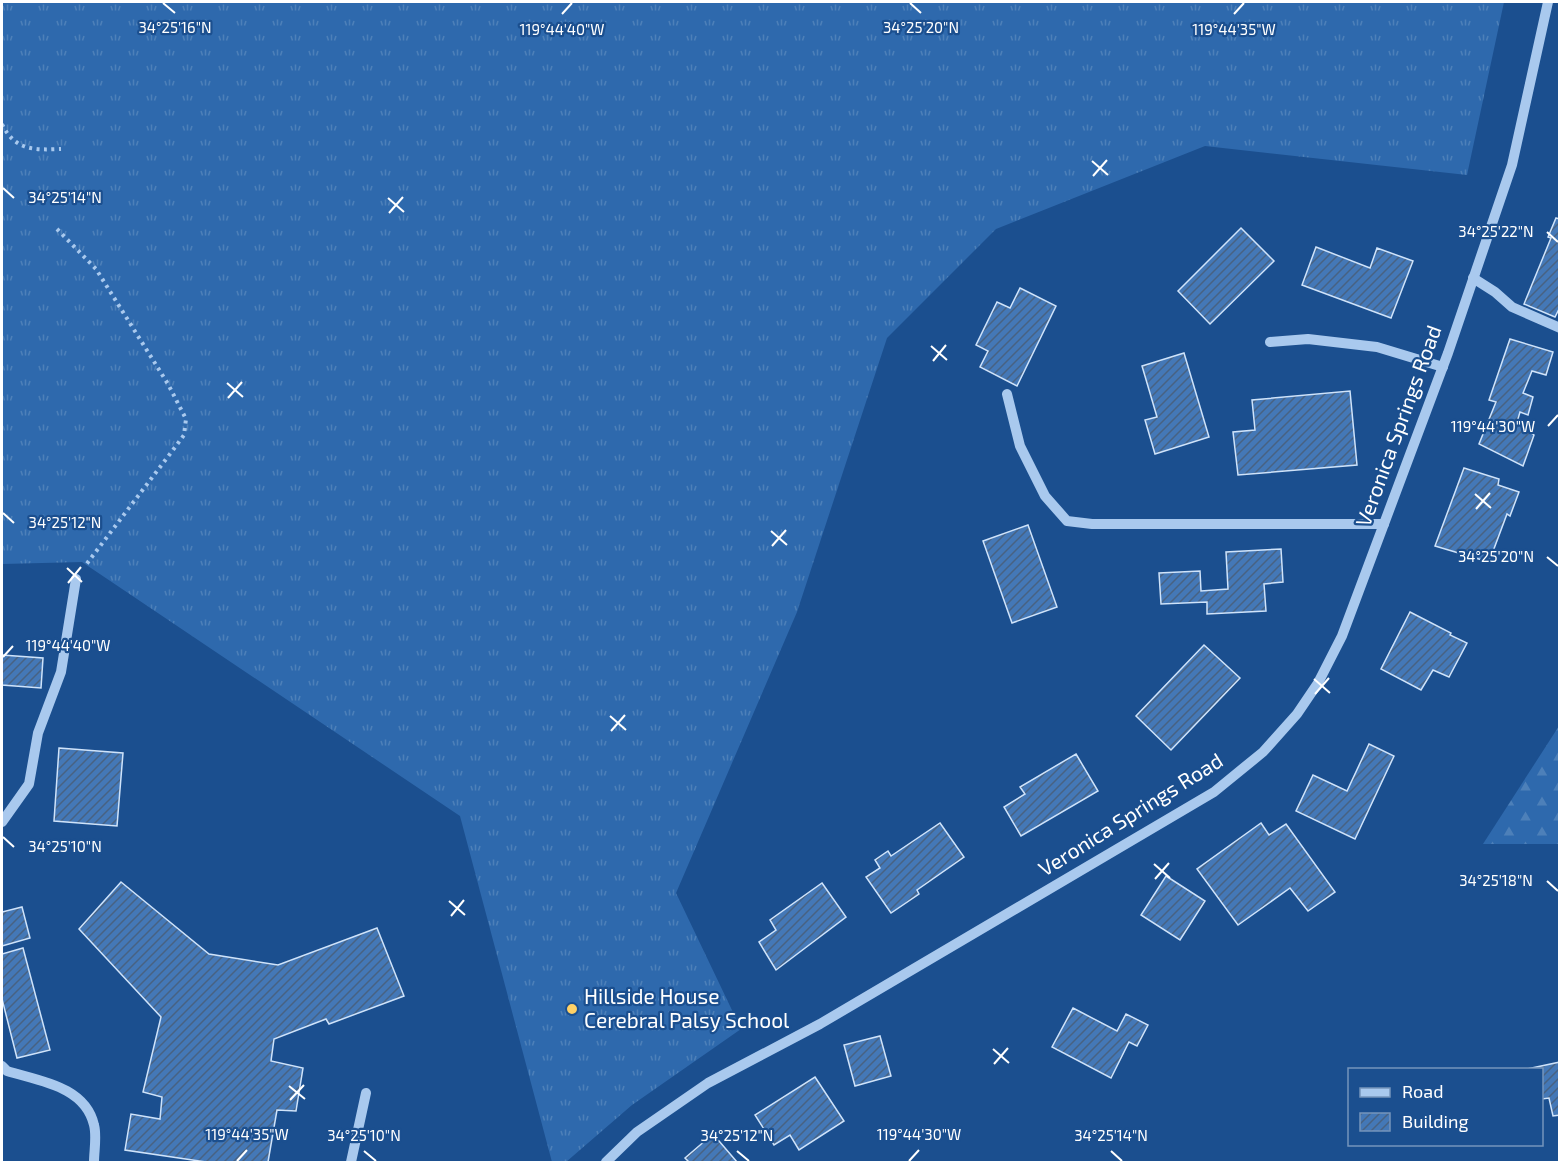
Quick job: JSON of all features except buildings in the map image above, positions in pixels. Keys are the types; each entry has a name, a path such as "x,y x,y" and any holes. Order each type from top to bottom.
{"street":[{"name":"Veronica Springs Road","path":"606,1162 637,1132 708,1083 820,1024 1204,798 1263,752 1297,714 1318,683 1342,636 1443,367 1512,165 1548,2"},
{"path":"1473,278 1495,292 1512,307 1560,328"},
{"path":"1270,342 1308,339 1377,347 1443,367"},
{"path":"1007,394 1020,446 1045,495 1066,521 1103,524 1384,524"},
{"path":"2,822 29,784 38,733 61,672 76,579"},
{"path":"2,1066 7,1071 64,1088 87,1106 94,1126 94,1162"},
{"path":"351,1162 366,1093"}],"path":[{"path":"2,124 6,134 22,147 61,149"},
{"path":"57,229 96,269 168,384 186,419 184,435 76,579"}],"green space":[{"path":"2,2 1504,2 1467,175 1205,146 996,229 887,338 797,612 676,893 741,1029 632,1105 566,1162 552,1162 460,816 82,562 2,564"},
{"path":"1559,726 1559,844 1483,844"}],"place":[{"name":"Hillside House Cerebral Palsy School","path":"572,1009"}]}
